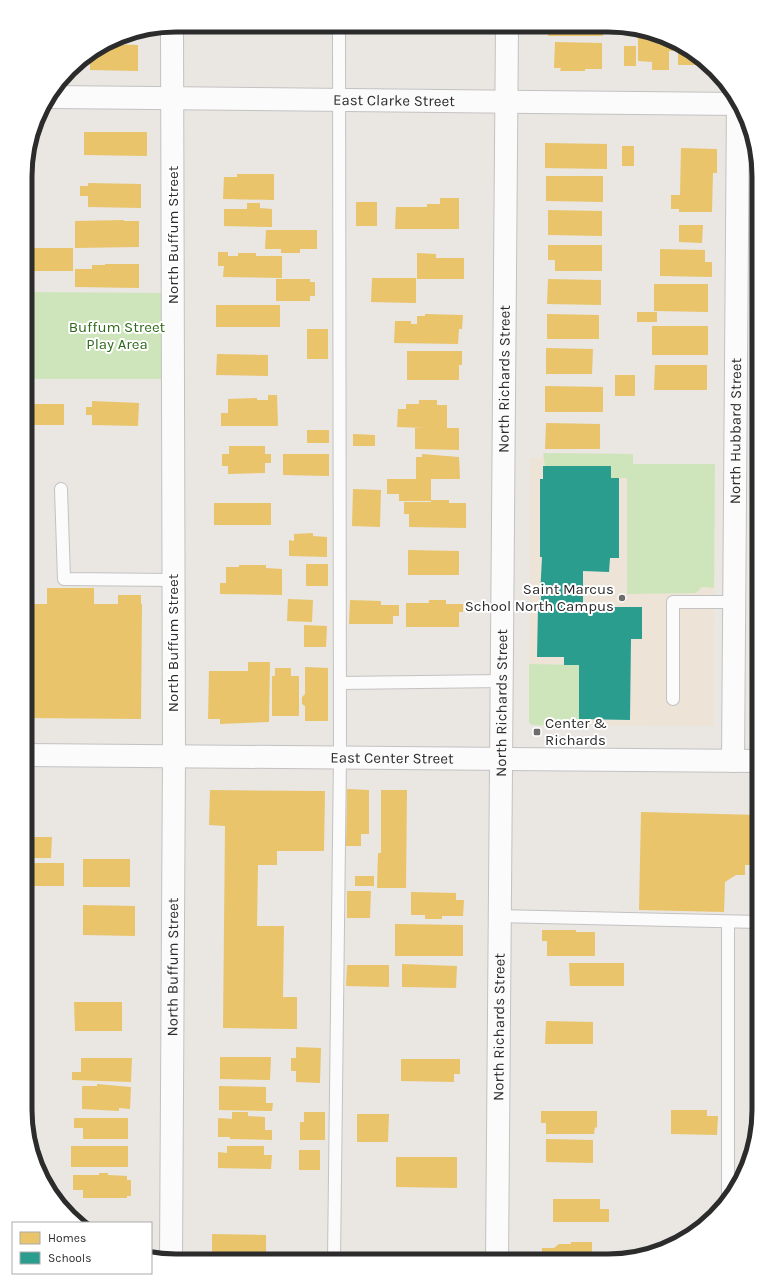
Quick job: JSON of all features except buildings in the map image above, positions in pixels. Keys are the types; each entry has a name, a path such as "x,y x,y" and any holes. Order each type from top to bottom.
{"street":[{"name":"North Buffum Street","path":"171,1254 174,756 172,32"},
{"name":"North Richards Street","path":"497,1254 507,32"},
{"name":"East Clarke Street","path":"55,97 732,103"},
{"name":"North Hubbard Street","path":"733,760 738,114"},
{"name":"East Center Street","path":"32,755 752,761"}],"lane":[{"path":"334,1254 340,757 338,32"},
{"path":"61,489 64,579 173,580"},
{"path":"673,699 673,602 734,602"},
{"path":"340,683 502,681"},
{"path":"499,916 752,922"},
{"path":"728,922 728,1190"}],"shaded area":[{"name":"Saint Marcus School North Campus","path":"543,453 633,454 633,464 715,464 714,726 532,725 529,722 530,458 543,458"}],"green space":[{"name":"Buffum Street Play Area","path":"32,292 161,293 161,379 32,379"},
{"path":"543,453 633,454 633,464 715,464 714,588 702,587 696,593 627,594 627,478 611,478 611,466 545,466"},
{"path":"529,664 579,665 579,726 532,725 529,722"}],"place":[{"name":"Saint Marcus School North Campus","path":"622,598"},
{"name":"Center & Richards","path":"537,732"}]}
